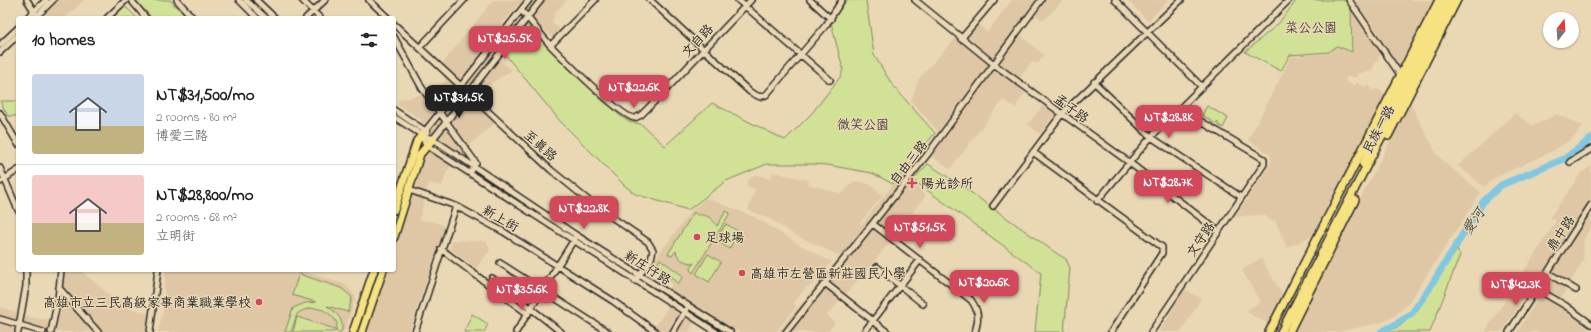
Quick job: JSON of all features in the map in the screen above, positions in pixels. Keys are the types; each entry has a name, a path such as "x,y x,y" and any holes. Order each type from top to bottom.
{"main road":[{"name":"民族一路","path":"1379,147 1440,0"},
{"name":"民族一路","path":"1347,200 1364,155 1385,115 1405,82 1446,0"},
{"name":"民族一路","path":"1405,82 1426,57 1452,0"},
{"name":"民族一路","path":"1277,328 1313,266 1347,200 1379,147 1457,0"},
{"path":"396,204 417,141 424,133"},
{"path":"396,231 420,154 426,145 433,139"},
{"name":"民族一路","path":"1289,332 1313,266"},
{"path":"353,332 373,272"},
{"path":"362,332 382,272"},
{"name":"民族一路","path":"1269,332 1277,328 1299,304"}],"street":[{"path":"28,0 36,16"},
{"path":"36,16 46,0"},
{"path":"36,16 53,0"},
{"path":"109,16 126,0"},
{"path":"131,0 144,16"},
{"path":"177,0 191,16"},
{"path":"239,0 255,16"},
{"path":"246,0 264,16"},
{"path":"256,0 273,16"},
{"path":"302,0 317,16"},
{"path":"308,16 325,0"},
{"path":"369,0 386,16"},
{"path":"420,46 464,0"},
{"path":"424,133 529,0"},
{"path":"433,139 541,0"},
{"path":"551,45 595,0"},
{"path":"650,0 750,92 760,97 766,95 831,19 842,0"},
{"path":"738,0 830,80"},
{"name":"文自路","path":"521,10 551,45 614,106 632,118 642,114 751,0"},
{"path":"810,0 831,19"},
{"name":"孟子路","path":"915,0 995,65 1061,115 1130,163 1218,232"},
{"path":"961,38 994,0"},
{"name":"自由三路","path":"786,332 873,224 995,65 1041,0"},
{"path":"1115,0 1148,31 1202,87"},
{"path":"992,206 1061,115 1181,0"},
{"path":"1097,201 1151,137 1289,0"},
{"path":"1349,0 1405,82"},
{"name":"至真路","path":"396,26 420,46 552,170 594,205 648,242 653,250 651,259 639,274 636,281"},
{"path":"0,45 16,30"},
{"path":"0,52 16,37"},
{"path":"396,41 422,88 476,162 472,170"},
{"path":"1094,82 1151,137 1242,197"},
{"name":"文守路","path":"1151,332 1264,164 1264,159 1180,109"},
{"path":"0,112 16,140"},
{"path":"396,112 424,133 426,145"},
{"path":"396,118 424,133"},
{"name":"新庄仔路","path":"424,133 472,170"},
{"name":"新庄仔路","path":"426,145 472,170 575,238 636,281 716,332"},
{"path":"1570,162 1591,149"},
{"path":"1033,152 1097,201 1162,247 1162,253 1111,332"},
{"path":"0,168 6,178 16,205"},
{"path":"0,182 16,171"},
{"name":"新上街","path":"409,190 456,206 504,232 656,332"},
{"name":"鼎中路","path":"1509,332 1591,205"},
{"path":"415,332 456,206"},
{"path":"873,224 971,300 976,306 979,321 975,332"},
{"path":"516,332 575,238"},
{"name":"新庄仔路","path":"575,238 639,274 730,332"},
{"path":"441,249 528,314"},
{"path":"864,332 920,260"},
{"path":"500,263 608,332"},
{"path":"877,267 923,304"},
{"path":"18,332 26,286 26,272"},
{"path":"51,332 61,272"},
{"path":"150,332 158,272"},
{"path":"1548,273 1576,290"},
{"path":"492,278 561,332"},
{"path":"825,283 887,332"},
{"path":"59,288 98,332"},
{"path":"1537,289 1566,306 1591,324"},
{"path":"673,332 689,306"},
{"path":"0,319 43,332"}],"shaded area":[{"path":"44,0 84,0 67,16 47,16 41,4"},
{"path":"493,0 567,0 554,14 555,16 551,21 562,31 554,39 517,6 484,46 512,70 492,83 476,103 495,123 468,146 459,162 448,169 442,186 429,183 419,220 435,222 445,226 409,332 348,332 367,272 396,272 396,185 414,132 422,120 397,104 399,100 419,95 446,82 443,72 439,68"},
{"path":"1012,0 1063,0 1044,21 1034,14 1020,35 1044,55 1038,64 1032,62 1015,84 1025,93 1015,108 1003,100 950,169 924,151 938,131 911,101 919,78 972,20 987,32"},
{"path":"1127,0 1169,0 1148,21"},
{"path":"1355,0 1434,0 1399,68"},
{"path":"1352,11 1381,54 1371,72 1358,73 1357,77 1347,77 1345,81 1354,86 1356,82 1365,87 1368,83 1372,91 1377,89 1386,94 1312,236 1287,248 1275,220 1270,221 1265,215 1235,217 1272,161 1269,154 1248,140 1291,57 1330,53 1338,47 1353,53"},
{"path":"1410,103 1437,154 1445,163 1481,192 1410,301 1396,315 1383,322 1339,332 1291,332"},
{"path":"1043,105 1055,114 1040,134 1028,124"},
{"path":"1515,113 1533,126 1557,114 1583,126 1573,138 1555,150 1496,177 1484,187 1458,166"},
{"path":"1591,166 1591,227 1584,239 1583,261 1560,300 1533,284 1502,332 1485,332 1556,221 1550,217 1581,173"},
{"path":"773,172 809,180 808,184 841,194 854,181 869,184 883,195 860,223 862,224 901,174 926,195 875,261 827,315 835,323 828,332 778,332 840,256 793,234 768,218 748,210 755,189 746,186 748,180 755,174 770,179"},
{"name":"高雄市左營區新莊國民小學","path":"706,198 755,217 795,242 832,262 811,286 807,286 794,303 796,307 776,332 737,332 669,289 672,283 652,263 692,210"},
{"path":"452,240 484,241 487,242 490,250 476,268 450,249"},
{"path":"1261,258 1282,294 1285,295 1270,325 1245,311 1260,302 1242,270"},
{"path":"62,272 82,272 113,298 124,300 129,308 150,314 145,332 0,332 0,307 34,318 54,320"},
{"name":"高雄市立三民高級家事商業職業學校","path":"165,272 305,272 345,284 356,297 344,332 158,332 164,306"},
{"path":"1185,289 1201,299 1181,332 1159,332"},
{"path":"1540,295 1565,308 1582,320 1581,323 1591,332 1517,332"},
{"path":"673,300 698,316 689,332 651,332"}],"green space":[{"path":"135,0 170,0 185,16 150,16"},
{"name":"微笑公園","path":"845,0 866,0 874,55 893,86 935,133 893,184 872,173 827,165 767,164 726,181 688,210 635,194 623,184 560,121 503,52 527,25 619,115 630,122 641,124 665,146 712,103 785,140 812,113 841,76 843,69 831,23"},
{"name":"菜公公園","path":"1297,0 1346,0 1351,8 1352,52 1337,46 1329,52 1290,55 1281,71 1245,52 1278,24"},
{"path":"123,7 127,8 135,16 115,16"},
{"path":"0,101 16,101 16,116 8,116"},
{"path":"1207,106 1228,118 1223,128 1217,124 1218,122 1216,124 1202,115"},
{"path":"928,164 1066,259 1070,268 1064,332 1035,332 1041,273 913,180"},
{"path":"726,211 730,213 693,273 690,270 694,263 683,260 679,257 676,251 672,256 668,254 694,212 697,215 709,217 717,226"},
{"path":"726,224 739,232 729,249 716,240"},
{"path":"1457,250 1460,255 1430,332 1386,332 1400,326 1414,313"},
{"path":"708,254 721,262 709,282 696,274"},
{"path":"660,259 683,276 678,284 658,263"},
{"path":"299,274 341,288 352,297 348,312 327,306 334,311 341,320 341,332 336,332 337,323 329,313 324,310 313,308 297,314 291,332 285,332 293,308 305,303 316,302 292,295"},
{"path":"472,314 488,324 484,332 464,332"},
{"path":"297,317 335,329 334,332 293,332"}],"waterway":[{"name":"愛河","path":"1381,332 1398,323 1412,313 1427,292 1483,202 1501,185 1564,159 1591,139"}],"place":[{"name":"陽光診所","path":"912,183"},
{"name":"足球場","path":"697,237"},
{"name":"高雄市左營區新莊國民小學","path":"742,273"},
{"name":"高雄市立三民高級家事商業職業學校","path":"259,302"}]}
